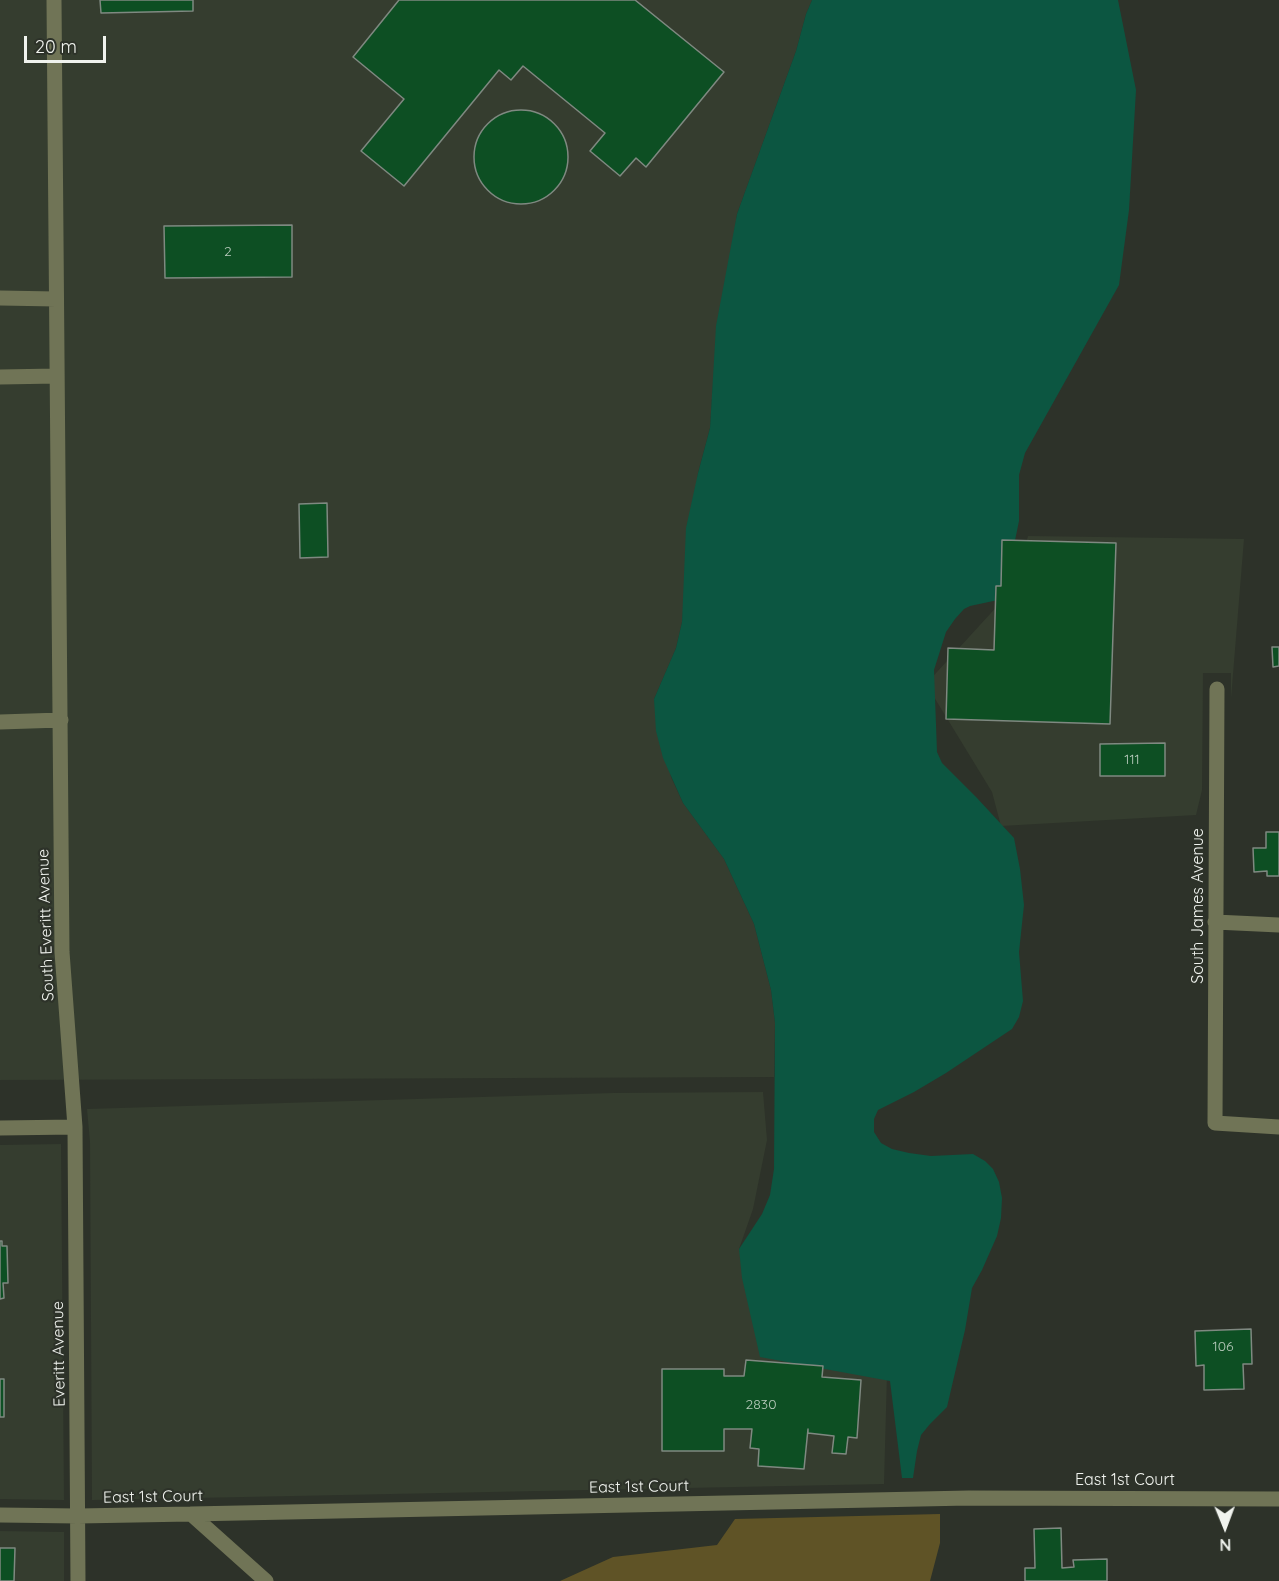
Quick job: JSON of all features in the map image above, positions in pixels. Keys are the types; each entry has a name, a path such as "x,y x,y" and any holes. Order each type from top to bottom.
{"street":[{"name":"South Everitt Avenue","path":"54,0 62,952 75,1127"},
{"path":"0,298 56,299"},
{"path":"0,377 57,376"},
{"name":"South James Avenue","path":"1217,689 1215,1123 1279,1127"},
{"path":"0,722 61,720"},
{"path":"1215,922 1279,925"},
{"path":"0,1128 75,1127"},
{"name":"Everitt Avenue","path":"75,1127 78,1581"},
{"name":"East 1st Court","path":"0,1515 191,1514 957,1498 1279,1499"},
{"path":"191,1514 266,1581"}],"shaded area":[{"path":"0,0 812,0 737,214 713,384 710,428 698,473 682,622 676,648 654,699 671,777 683,803 724,859 754,924 771,990 775,1023 774,1077 0,1080"},
{"path":"812,0 1118,0 1136,90 1129,210 1119,285 1025,453 1019,475 1019,521 1004,594 998,600 964,609 946,632 934,670 937,752 942,763 1014,838 1024,905 1019,952 1023,1001 1019,1017 1012,1029 946,1073 878,1110 874,1119 874,1132 881,1143 892,1149 931,1156 973,1154 985,1161 993,1169 999,1182 1002,1198 997,1236 972,1288 947,1407 921,1435 913,1478 902,1478 890,1381 760,1357 742,1278 739,1249 762,1214 770,1195 774,1169 775,1023 771,990 754,924 724,859 683,803 663,758 656,731 654,699 676,648 682,622 686,528 710,428 716,326 737,214"},
{"path":"1028,536 1244,539 1231,699 1231,673 1203,673 1202,790 1196,815 1001,826 992,792 926,684 1012,590"},
{"path":"763,1092 767,1140 753,1209 739,1249 887,1374 884,1484 195,1498 189,1492 184,1498 92,1500 90,1142 87,1109 613,1093"},
{"path":"61,1144 64,1500 0,1499 0,1145"},
{"path":"940,1514 940,1543 930,1581 560,1581 613,1557 717,1545 735,1519"},
{"path":"0,1531 64,1532 64,1581 0,1581"}],"building":[{"path":"100,0 193,0 193,11 101,13"},
{"path":"399,0 635,0 724,72 646,167 636,158 620,176 590,151 605,133 523,66 511,80 499,70 404,186 361,151 404,99 353,57"},
{"path":"521,110 539,114 554,124 564,139 568,157 564,175 554,190 539,200 521,204 503,200 488,190 478,175 474,157 478,139 488,124 503,114"},
{"path":"292,225 292,277 165,278 164,226"},
{"path":"327,503 328,557 300,558 299,504"},
{"path":"1002,540 1116,543 1110,724 946,719 948,648 994,650 996,586 1001,586"},
{"path":"1272,647 1279,647 1279,666 1273,667"},
{"path":"1165,743 1165,776 1100,776 1100,744"},
{"path":"1266,832 1279,832 1279,876 1267,876 1267,871 1254,872 1253,848 1266,848"},
{"path":"0,1241 2,1241 2,1246 7,1246 8,1283 3,1283 4,1298 0,1299"},
{"path":"1251,1329 1252,1364 1243,1364 1244,1389 1204,1390 1204,1365 1196,1366 1195,1331"},
{"path":"746,1360 823,1366 822,1377 861,1380 857,1438 848,1437 846,1454 832,1453 834,1436 808,1433 808,1429 804,1469 758,1466 759,1449 750,1448 752,1429 724,1429 724,1451 662,1451 662,1369 724,1369 724,1376 744,1376"},
{"path":"0,1379 4,1379 4,1417 0,1417"},
{"path":"1061,1528 1062,1568 1074,1567 1073,1560 1107,1559 1107,1581 1025,1581 1025,1568 1035,1568 1034,1529"},
{"path":"0,1548 15,1548 14,1581 0,1581"}]}
